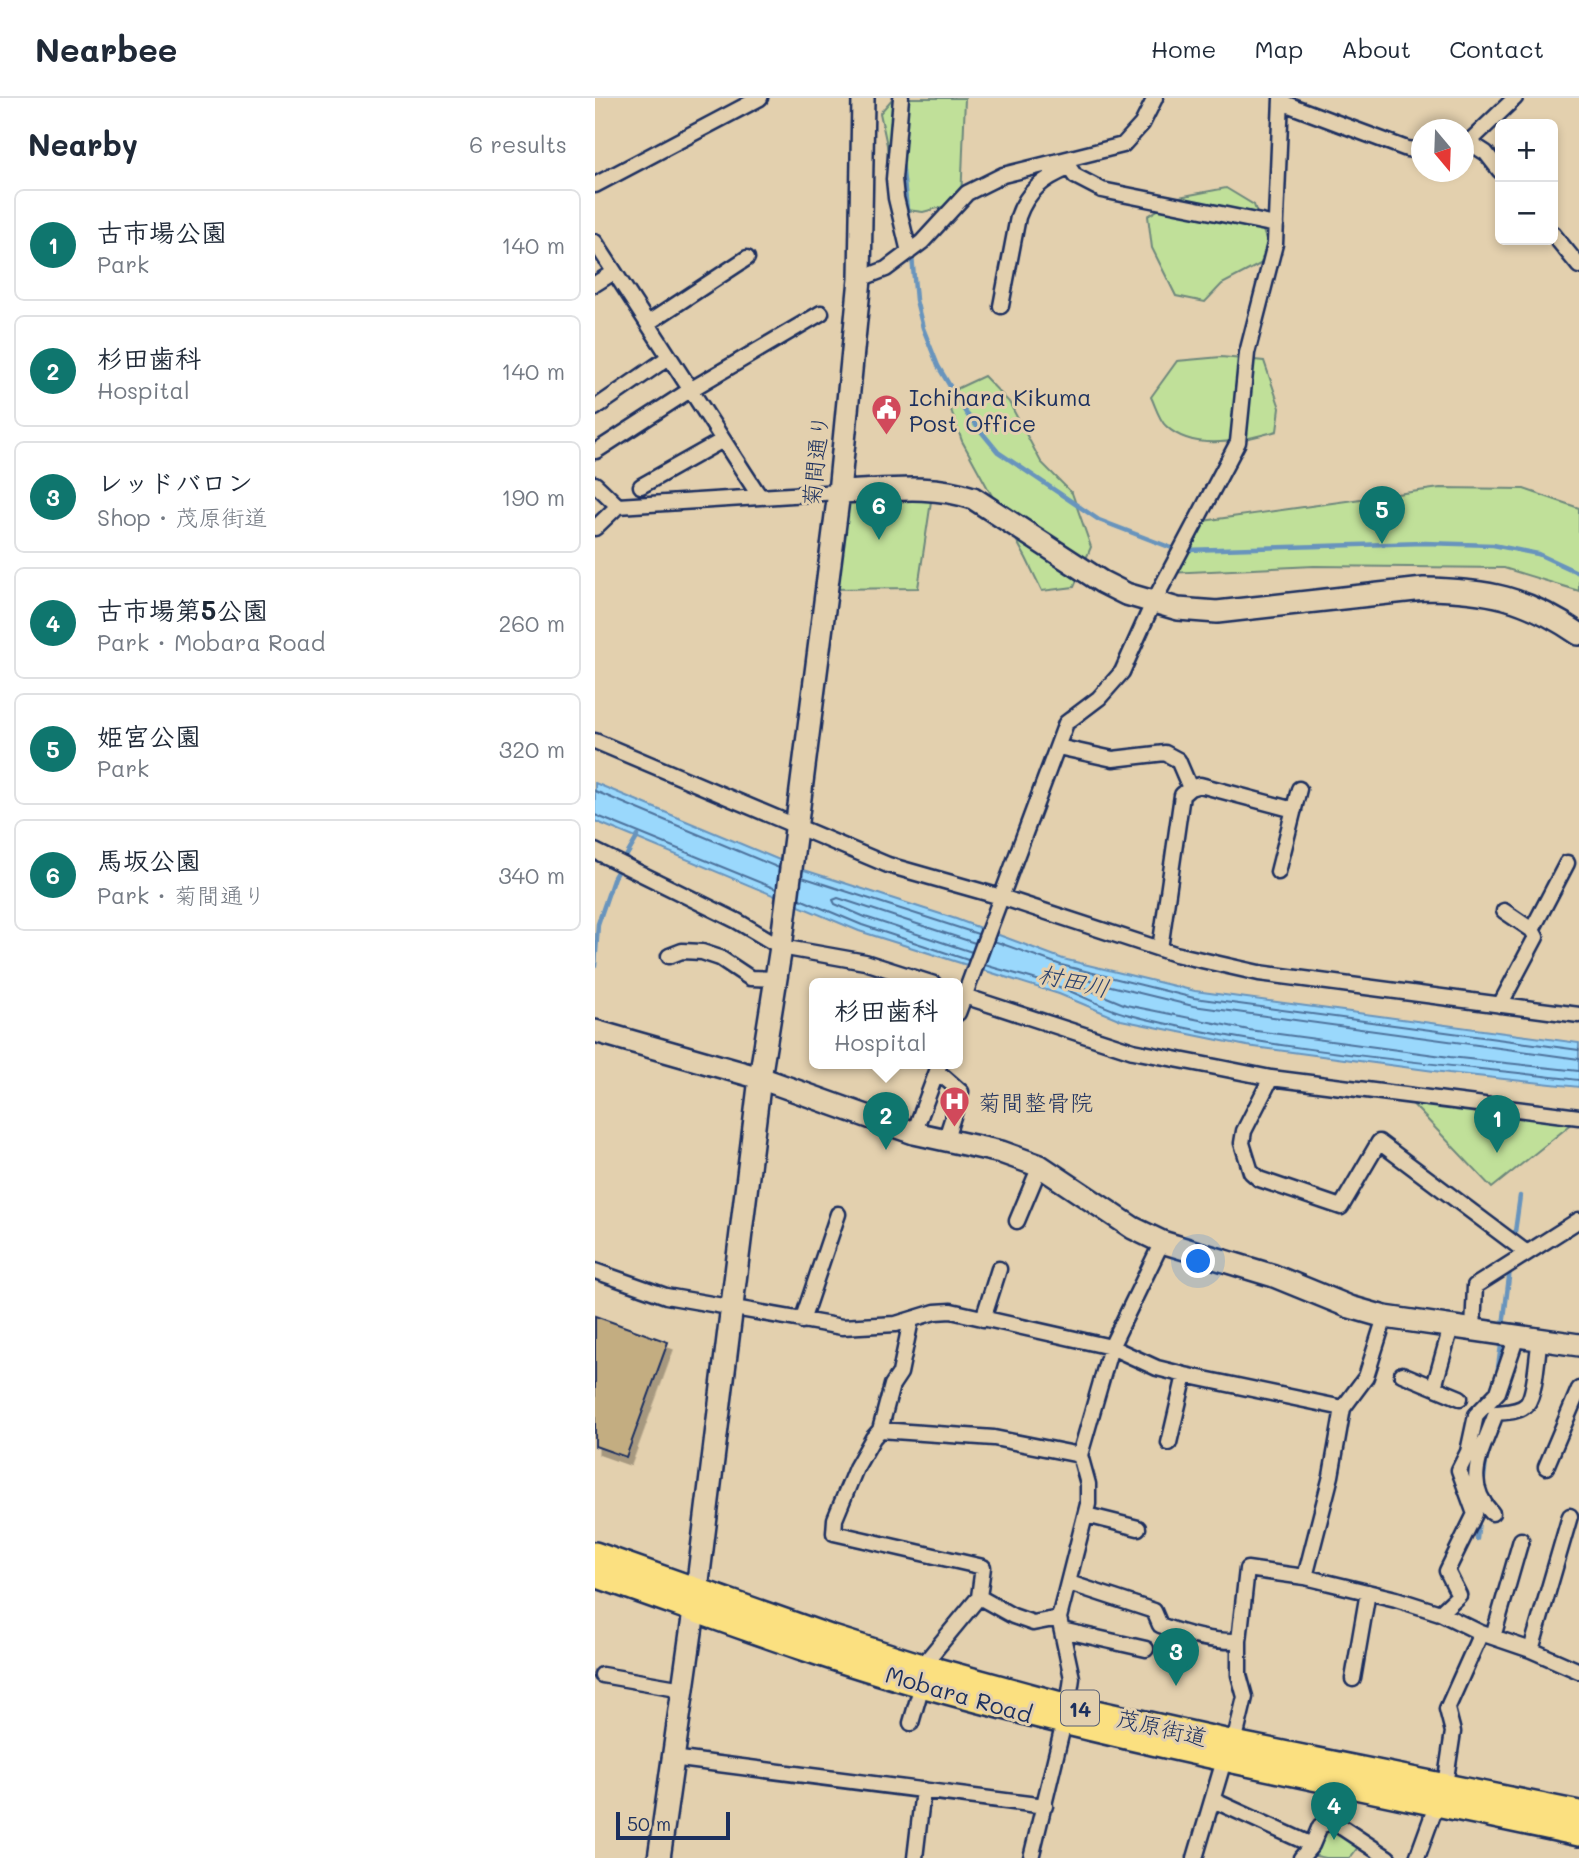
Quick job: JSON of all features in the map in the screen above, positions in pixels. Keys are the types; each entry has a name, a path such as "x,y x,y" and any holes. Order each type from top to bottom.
{"main road":[{"name":"14","path":"595,1555 696,1600"},
{"name":"Mobara Road","path":"595,1575 696,1600 922,1675 1066,1714 1441,1794 1579,1834"},
{"name":"14","path":"1441,1794 1579,1813"}],"street":[{"path":"595,185 760,98"},
{"name":"菊間通り","path":"659,1858 696,1600 760,1078 781,947 839,492 860,279 863,98"},
{"path":"901,98 894,179 909,252"},
{"path":"860,279 886,269 922,242 967,193 1003,175 1067,164 1123,145 1142,124 1155,98"},
{"path":"1474,137 1514,98"},
{"path":"963,991 1066,723 1099,698 1122,672 1153,603 1238,442 1247,353 1275,244 1281,100 1411,149"},
{"path":"1474,147 1486,153 1495,164"},
{"path":"1067,164 1075,176 1102,190 1276,225"},
{"path":"1001,306 1018,217 1023,204 1049,176 1067,164"},
{"path":"1558,240 1579,266"},
{"path":"595,242 760,497"},
{"path":"647,323 747,258"},
{"path":"595,284 614,272"},
{"path":"596,451 690,390 821,313"},
{"path":"595,408 669,357"},
{"path":"641,486 723,440"},
{"path":"595,484 618,506"},
{"path":"595,528 618,506 933,488 954,491 973,498 1102,582 1126,594 1178,609 1217,612 1424,589 1456,589 1484,592 1539,608 1579,634"},
{"path":"595,741 888,865 1000,897 1160,949 1259,973 1579,1015"},
{"path":"1058,747 1113,758 1165,752 1178,760 1190,788"},
{"path":"1160,949 1182,795 1190,788 1200,785 1294,810"},
{"path":"1278,872 1299,789"},
{"path":"595,851 737,920 781,947 865,962 915,978"},
{"path":"1532,930 1567,863"},
{"path":"1500,1005 1535,937 1532,930 1504,911"},
{"path":"669,956 682,951 702,952 720,958 750,978 776,979"},
{"path":"963,997 1133,1051 1271,1077 1579,1117"},
{"path":"595,1031 760,1078 914,1133 1000,1152 1040,1166 1133,1228 1163,1242 1274,1276 1350,1307 1385,1317 1579,1345"},
{"path":"914,1133 938,1069"},
{"path":"939,1069 961,1092 945,1141"},
{"path":"1271,1077 1244,1132 1242,1143 1251,1172 1259,1178 1341,1207 1379,1142 1527,1253"},
{"path":"1017,1221 1040,1166"},
{"path":"802,1321 838,1214"},
{"path":"1473,1330 1475,1286 1579,1220"},
{"path":"1031,1858 1066,1714 1072,1678 1060,1624 1086,1515 1087,1484 1080,1455 1111,1347 1163,1242"},
{"path":"983,1319 999,1269"},
{"path":"595,1271 666,1296 842,1327 896,1324 935,1312 951,1311 1111,1347 1157,1367 1185,1375 1343,1408"},
{"path":"1305,1577 1331,1476 1343,1408 1366,1377 1385,1317"},
{"path":"911,1320 900,1373 893,1385 880,1430 856,1468 835,1520 834,1533 983,1567 979,1597 922,1675 911,1723"},
{"path":"1434,1387 1451,1327"},
{"path":"1440,1613 1459,1595 1447,1571 1475,1514 1459,1470 1468,1452 1476,1415 1498,1392 1517,1336"},
{"path":"1492,1513 1482,1502 1474,1474 1496,1413 1516,1410 1526,1405 1531,1396 1540,1338"},
{"path":"1402,1374 1461,1398"},
{"path":"1169,1443 1185,1375"},
{"path":"1546,1467 1579,1389"},
{"path":"880,1430 994,1438 1080,1455"},
{"path":"1086,1515 1138,1528"},
{"path":"1531,1650 1570,1516"},
{"path":"1417,1858 1441,1794 1453,1732 1447,1709 1487,1635 1521,1540"},
{"path":"1195,1858 1245,1697 1239,1675 1239,1641 1247,1569 1305,1577 1440,1613 1487,1635 1579,1671"},
{"path":"1069,1583 1154,1611 1160,1625 1189,1636 1239,1641"},
{"path":"1353,1679 1368,1592"},
{"path":"979,1597 1013,1616 1033,1623 1060,1624 1146,1649"},
{"path":"602,1675 683,1689"},
{"path":"672,1758 1045,1806"},
{"path":"915,1858 923,1790"},
{"path":"1213,1800 1313,1845"},
{"path":"1301,1858 1313,1845 1320,1826 1332,1821 1388,1858"}],"green space":[{"path":"893,98 965,98 961,202 923,212 891,208 887,145 880,113"},
{"path":"1226,188 1254,205 1268,245 1266,261 1222,284 1205,302 1176,296 1152,248 1148,216 1179,197"},
{"path":"1221,357 1264,361 1280,408 1277,431 1250,438 1205,442 1177,434 1166,426 1151,397 1177,361"},
{"path":"984,376 1009,402 1041,462 1072,493 1091,547 1074,587 1042,591 962,441 950,407 952,391"},
{"path":"933,488 918,588 826,589 839,492"},
{"path":"1440,488 1524,489 1579,508 1579,591 1504,568 1314,566 1169,573 1196,522"},
{"path":"1405,1096 1579,1118 1492,1188"},
{"path":"1333,1831 1358,1847 1350,1858 1311,1855 1326,1833"}],"water":[{"name":"村田川","path":"595,783 801,869 956,919 1063,959 1195,991 1579,1043 1579,1087 1247,1046 1121,1020 1059,994 859,931 595,821"}],"building":[{"path":"595,1316 668,1342 626,1457 595,1446"}],"waterway":[{"path":"902,162 908,219"},
{"path":"912,256 916,300 923,328 938,366 966,413 998,452 1099,520 1177,550"},
{"path":"1186,550 1424,543 1493,545 1538,554 1579,573"},
{"path":"595,966 598,924 614,877 638,836"},
{"path":"1514,1239 1520,1196"},
{"path":"1503,1326 1510,1269"},
{"path":"1497,1375 1502,1338"},
{"path":"1483,1486 1487,1453"},
{"path":"1477,1539 1479,1519"}],"place":[{"name":"Ichihara Kikuma Post Office","path":"886,437"},
{"name":"馬坂公園","path":"879,540"},
{"name":"姫宮公園","path":"1382,544"},
{"name":"菊間整骨院","path":"955,1129"},
{"name":"杉田歯科","path":"886,1150"},
{"name":"古市場公園","path":"1497,1153"},
{"name":"レッドバロン","path":"1176,1686"},
{"name":"古市場第5公園","path":"1334,1840"}]}
